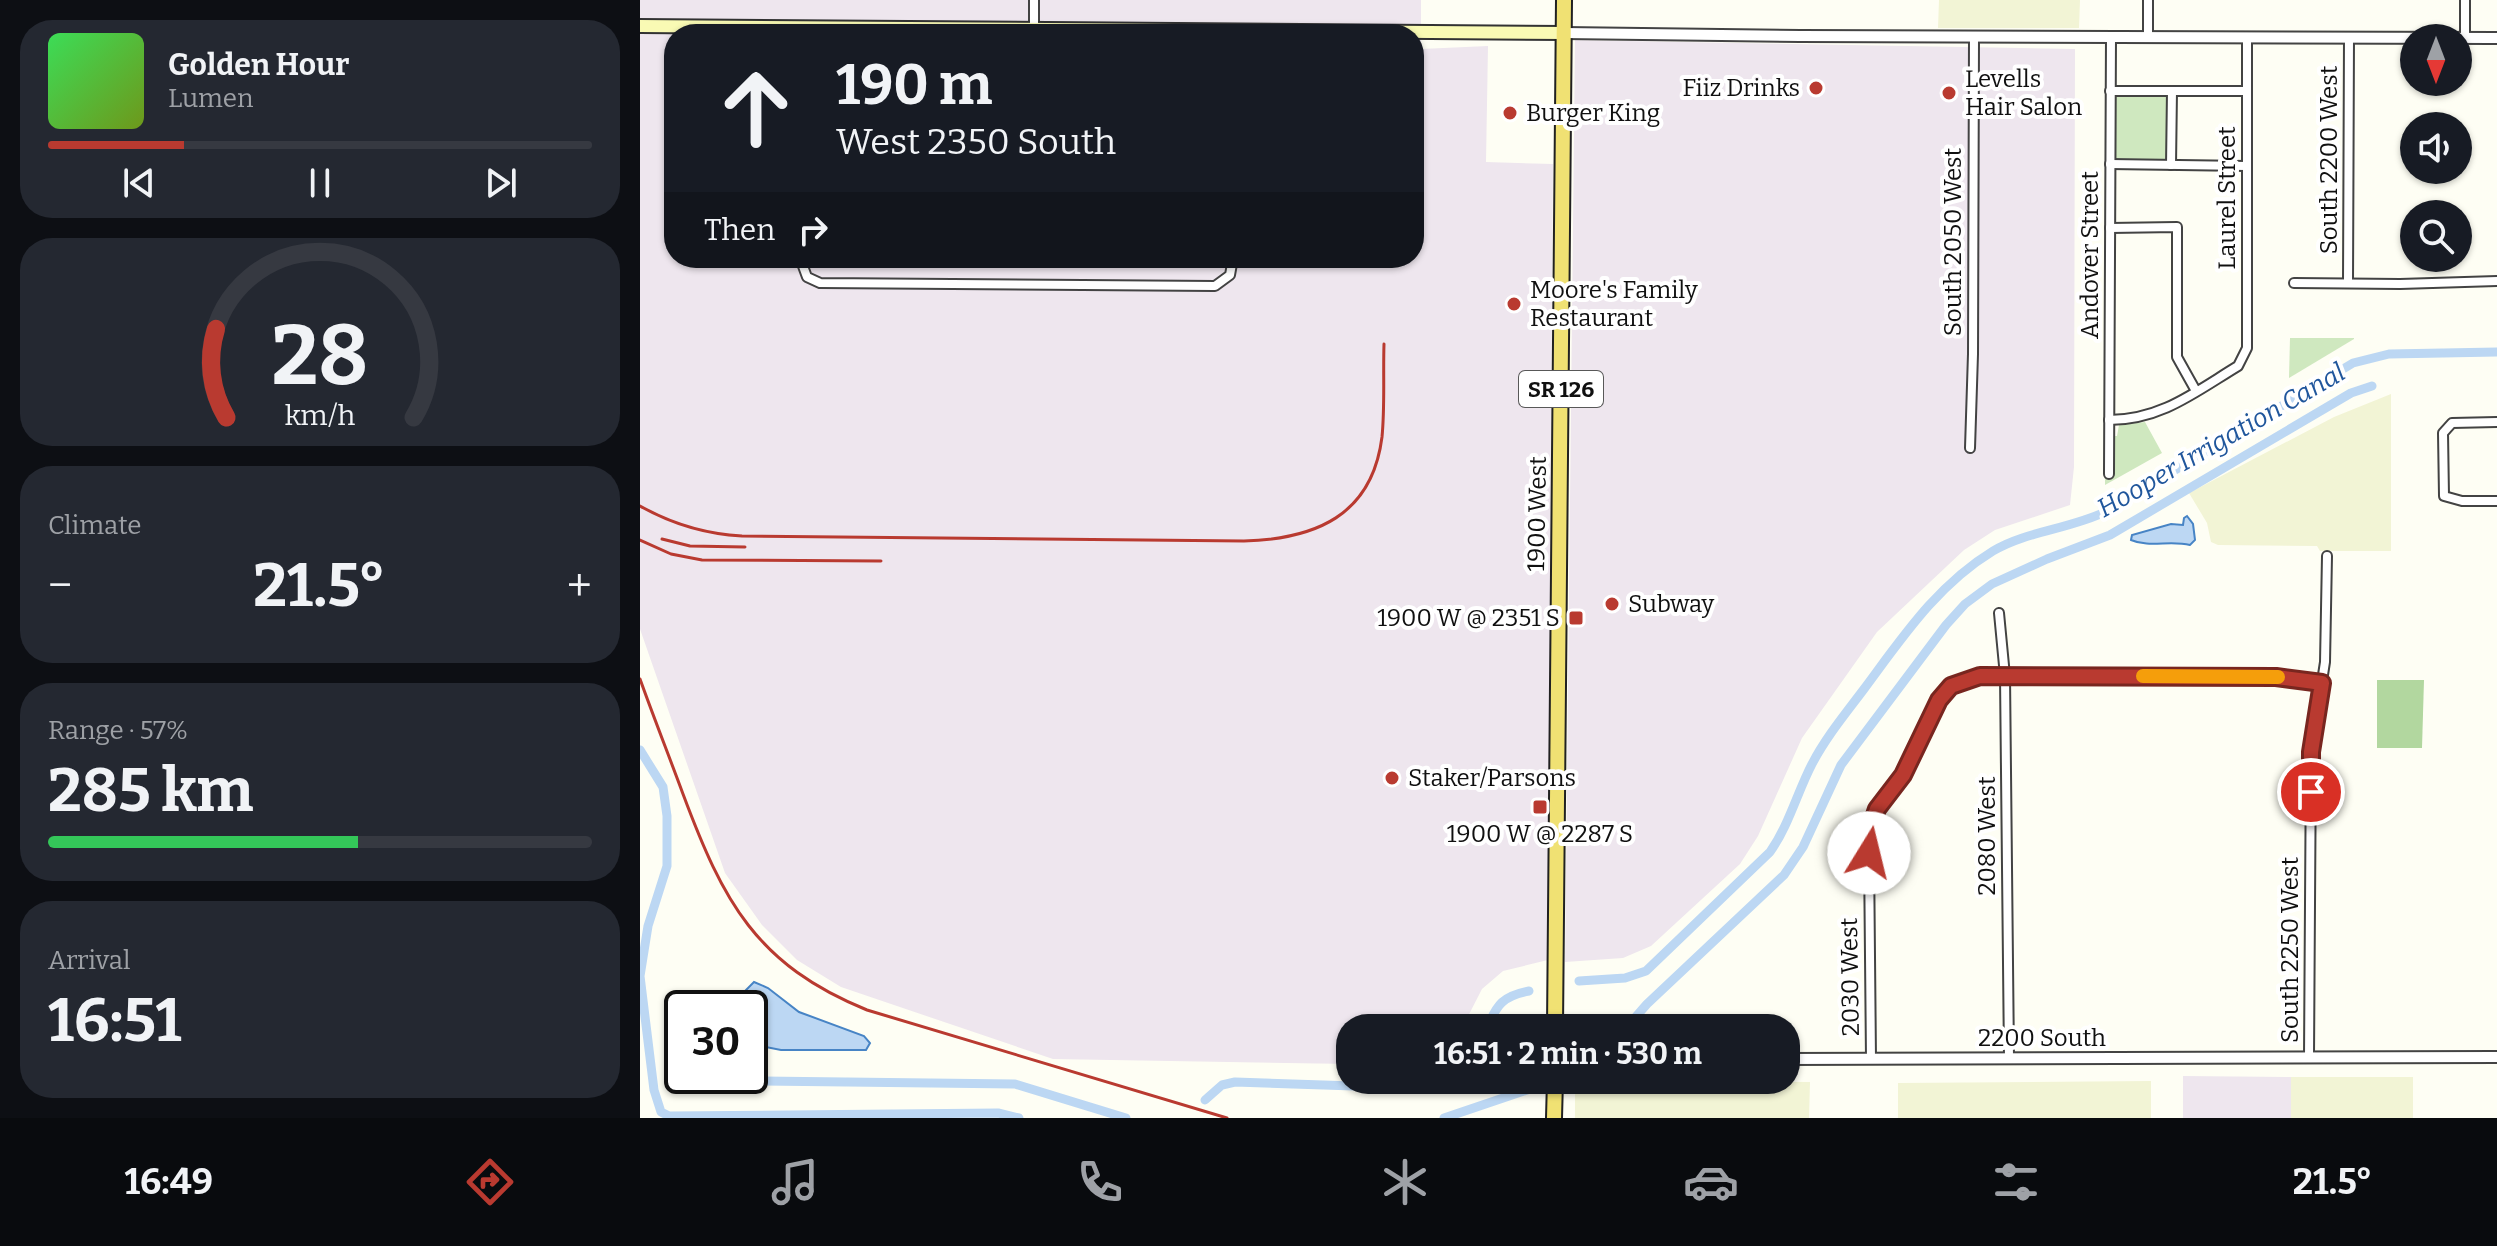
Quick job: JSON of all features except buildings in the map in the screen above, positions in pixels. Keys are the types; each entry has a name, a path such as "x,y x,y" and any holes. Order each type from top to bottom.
{"main road":[{"name":"1900 West","path":"1555,1014 1564,0"},
{"path":"640,26 664,27"},
{"path":"1424,33 1564,33"},
{"path":"1554,1118 1555,1094"}],"street":[{"path":"1034,0 1034,24"},
{"path":"2148,0 2148,37"},
{"path":"2465,0 2465,24"},
{"path":"1564,33 2400,37"},
{"name":"South 2050 West","path":"1970,448 1974,37"},
{"name":"Andover Street","path":"2109,474 2111,37"},
{"name":"Laurel Street","path":"2196,391 2238,366 2247,348 2247,37"},
{"name":"South 2200 West","path":"2348,283 2349,37"},
{"path":"2472,38 2497,38"},
{"path":"2110,91 2247,91"},
{"path":"2171,165 2172,91"},
{"path":"2110,164 2247,166"},
{"path":"2109,420 2145,417 2196,391 2177,357 2177,227 2110,228"},
{"path":"803,268 807,277 820,283 1215,286 1230,275 1231,268"},
{"path":"2294,283 2497,281"},
{"path":"2497,422 2452,423 2443,433 2444,496 2462,501 2497,501"},
{"name":"South 2250 West","path":"2304,1057 2311,752 2322,683 2327,556"},
{"name":"2080 West","path":"1999,613 2005,676 2009,1058"},
{"name":"2030 West","path":"1871,1059 1871,827 1877,809 1903,775 1939,700 1951,686 1980,676 2276,677 2322,683"},
{"name":"2200 South","path":"1800,1059 2497,1057"}],"shaded area":[{"path":"640,0 1421,0 1421,24 664,24 664,268 1424,268 1424,49 1488,46 1486,162 1553,164 1548,960 1503,971 1482,989 1469,1014 1336,1014 1336,1064 1053,1059 841,987 797,960 762,925 725,873 640,629"},
{"path":"1575,40 2075,49 2074,467 2070,505 1995,530 1964,550 1877,632 1802,738 1758,836 1740,864 1651,946 1623,958 1565,962"},
{"path":"2183,1076 2291,1077 2291,1118 2183,1118"}],"green space":[{"path":"1939,0 2080,0 2079,28 1938,28"},
{"path":"2169,95 2169,161 2116,161 2116,96"},
{"path":"2290,338 2354,338 2354,339 2289,378"},
{"path":"2391,394 2391,551 2320,551 2317,546 2218,545 2211,542 2207,523 2189,493 2334,417"},
{"path":"2145,422 2162,453 2105,485 2105,478 2113,474 2113,436 2117,436 2119,425"},
{"path":"2377,680 2424,680 2422,748 2377,748"},
{"path":"2291,1077 2413,1077 2413,1118 2291,1118"},
{"path":"2151,1081 2151,1118 1898,1118 1898,1083"},
{"path":"1800,1082 1810,1082 1809,1118 1575,1118 1575,1094 1800,1094"}],"water":[{"path":"2187,516 2193,524 2195,540 2190,545 2131,540 2132,535 2171,524 2183,525"},
{"path":"754,982 768,988 799,1012 864,1036 870,1043 866,1050 768,1047 768,990 746,990"}],"waterway":[{"name":"Hooper Irrigation Canal","path":"1579,981 1625,978 1646,971 1770,852 1812,764 1892,651 1938,596 1993,551 2034,534 2107,511 2353,363 2389,354 2497,352"},
{"path":"1638,1014 1784,875 1803,847 1841,765 1965,604 1992,584 2110,535 2351,393 2372,386"},
{"path":"640,750 663,787 667,816 667,866 648,926 640,976 654,1090 661,1112 669,1116 998,1113 1019,1118"},
{"name":"Hooper Irrigation Canal","path":"1494,1014 1502,1002 1529,991"},
{"name":"Hooper Irrigation Canal","path":"768,1081 1015,1084 1126,1118"},
{"name":"Hooper Irrigation Canal","path":"1205,1100 1222,1085 1235,1082 1336,1085"},
{"path":"1444,1118 1515,1094"}],"railway":[{"path":"640,506 689,527 742,536 1244,541 1294,535 1336,518 1353,504 1366,486 1376,464 1382,437 1384,344"},
{"path":"662,539 690,546 745,547"},
{"path":"640,540 671,554 702,560 881,561"},
{"path":"640,679 713,867 748,925 797,972 867,1010 1227,1118"}],"slow traffic":[{"path":"2143,676 2278,677"}],"place":[{"name":"Fiiz Drinks","path":"1816,88"},
{"name":"Levells Hair Salon","path":"1949,93"},
{"name":"Burger King","path":"1510,113"},
{"name":"Moore's Family Restaurant","path":"1514,304"},
{"name":"Subway","path":"1612,604"},
{"name":"1900 W @ 2351 S","path":"1576,618"},
{"name":"Staker/Parsons","path":"1392,778"},
{"name":"1900 W @ 2287 S","path":"1540,807"}],"route":[{"path":"1869,853 1871,827 1877,809 1903,775 1939,700 1951,686 1980,676 2276,677 2322,683 2311,752 2311,792"}]}
